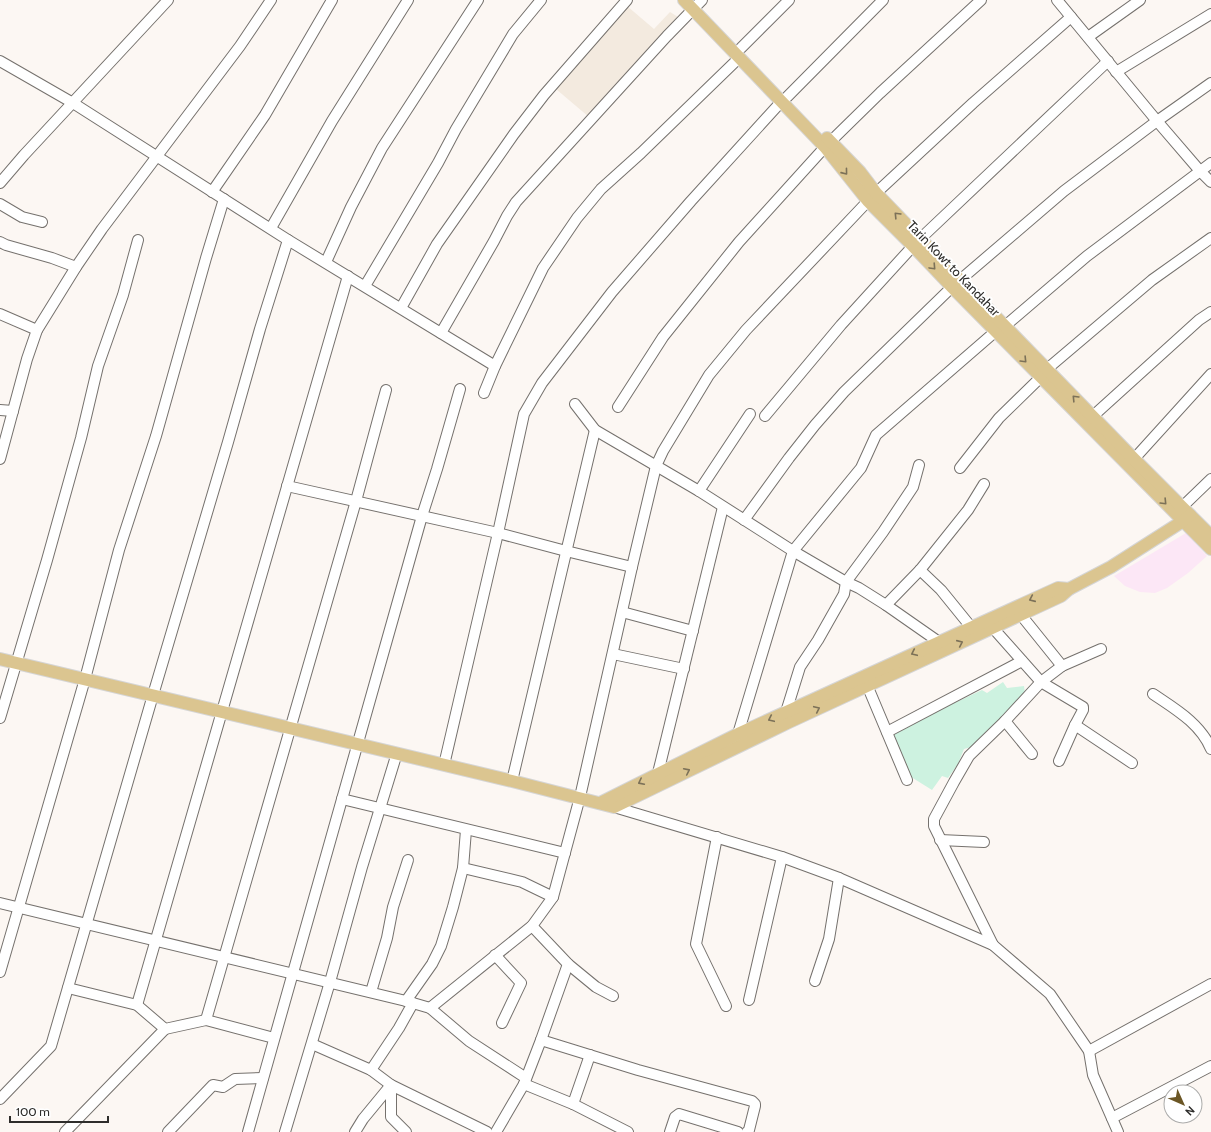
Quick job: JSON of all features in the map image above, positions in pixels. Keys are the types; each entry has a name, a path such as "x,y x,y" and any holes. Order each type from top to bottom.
{"main road":[{"name":"Tarin Kowt to Kandahar","path":"684,0 697,3 740,53 828,144 872,197 1099,429 1185,514 1211,536"},
{"name":"Tarin Kowt to Kandahar","path":"1044,373 1092,416 1099,429 1134,459 1185,514 1211,549"},
{"path":"0,659 512,780 614,807 867,685 1061,596 1069,589 1111,567 1185,514"},
{"path":"600,803 738,734 971,627 1058,588 1069,589"}],"street":[{"path":"0,183 24,155 168,0"},
{"path":"0,459 27,359 37,330 76,267 102,229 240,46 271,0"},
{"path":"212,192 265,115 332,0"},
{"path":"271,228 332,121 408,0"},
{"path":"326,262 351,207 382,148 478,0"},
{"path":"365,286 513,34 540,0"},
{"path":"401,308 437,244 514,134 544,95 627,0"},
{"path":"484,393 495,366 543,268 576,218 601,189 641,153 790,0"},
{"path":"444,765 524,414 542,383 612,292 691,201 784,99 883,0"},
{"path":"618,407 664,337 739,242 828,144 880,93 981,0"},
{"path":"1057,0 1157,121 1211,182"},
{"path":"1088,37 1140,0"},
{"path":"441,333 516,202 697,3"},
{"path":"1116,72 1211,14"},
{"path":"430,1008 532,926 553,897 580,797 656,466 663,451 709,375 746,330 872,197 973,103 1071,17"},
{"path":"0,61 73,102 288,240 495,366"},
{"path":"765,416 841,325 917,242 1108,61"},
{"path":"744,520 789,458 844,392 956,284 1064,191 1157,121 1211,83"},
{"path":"738,734 793,551 861,468 876,435 1087,256 1211,163"},
{"path":"0,972 85,679 119,550 156,436 224,199"},
{"path":"0,204 22,217 42,222"},
{"path":"960,468 998,418 1044,373 1152,280 1211,238"},
{"path":"0,718 45,567 81,438 98,366 123,295 138,240"},
{"path":"0,1099 51,1046 260,329 288,240"},
{"path":"0,242 76,267"},
{"path":"137,1005 348,276"},
{"path":"1092,416 1199,320 1211,312"},
{"path":"0,314 37,330"},
{"path":"1134,459 1211,374"},
{"path":"248,1132 422,516 460,389"},
{"path":"206,1020 356,501 386,390"},
{"path":"575,404 595,430 724,506 793,551 859,588 939,642"},
{"path":"0,410 13,411"},
{"path":"699,491 750,414"},
{"path":"512,780 595,430"},
{"path":"786,712 800,667 818,640 844,594 846,582 883,532 913,486 919,465"},
{"path":"1185,514 1211,479"},
{"path":"886,605 920,570 968,510 984,484"},
{"path":"287,486 498,533 632,567"},
{"path":"658,774 724,506"},
{"path":"920,570 941,590 971,627"},
{"path":"622,612 693,632"},
{"path":"1021,615 1062,666"},
{"path":"993,628 1041,682 1083,708 1059,761"},
{"path":"993,945 940,840 934,826 934,819 969,756 1005,721 1041,682 1062,666 1101,648"},
{"path":"612,654 684,669"},
{"path":"887,732 1022,661"},
{"path":"867,685 907,780"},
{"path":"1153,694 1190,719 1207,740 1211,749"},
{"path":"1005,721 1032,754"},
{"path":"1075,725 1132,763"},
{"path":"285,1132 312,1044 362,867 397,753"},
{"path":"342,800 564,852"},
{"path":"614,807 782,857 839,878 993,945 1050,994 1089,1051 1093,1075 1118,1132"},
{"path":"372,1070 399,1028 410,1002 441,946 463,868 466,830"},
{"path":"718,837 696,944 726,1006"},
{"path":"940,840 984,842"},
{"path":"749,1000 782,857"},
{"path":"371,992 387,938 393,907 408,860"},
{"path":"463,868 522,882 553,897"},
{"path":"815,981 828,939 839,878"},
{"path":"0,903 371,992 430,1008 469,1041 525,1081 628,1132"},
{"path":"532,926 568,964 596,987 613,996"},
{"path":"496,955 521,983 502,1023"},
{"path":"496,1132 525,1081 568,964"},
{"path":"1089,1051 1211,984"},
{"path":"68,988 137,1005 165,1029"},
{"path":"65,1132 165,1029 206,1020 274,1038"},
{"path":"541,1040 638,1070 752,1102 755,1106 749,1130 747,1132"},
{"path":"312,1044 372,1070 391,1085 487,1132"},
{"path":"573,1104 590,1055"},
{"path":"1112,1118 1211,1066"},
{"path":"168,1132 213,1085 223,1087 235,1078 263,1078"},
{"path":"355,1132 363,1119 391,1085"},
{"path":"391,1085 391,1117 406,1132"},
{"path":"670,1132 675,1118 679,1114 738,1132"}],"shaded area":[{"path":"627,6 654,29 670,12 678,17 629,70 589,117 556,89"},
{"path":"1186,533 1207,556 1188,573 1167,588 1155,593 1140,592 1125,586 1114,576"}],"green space":[{"path":"1003,682 1007,688 1024,686 1025,694 975,746 964,749 958,764 948,778 942,776 932,790 908,775 891,733 982,690 987,693"}]}
